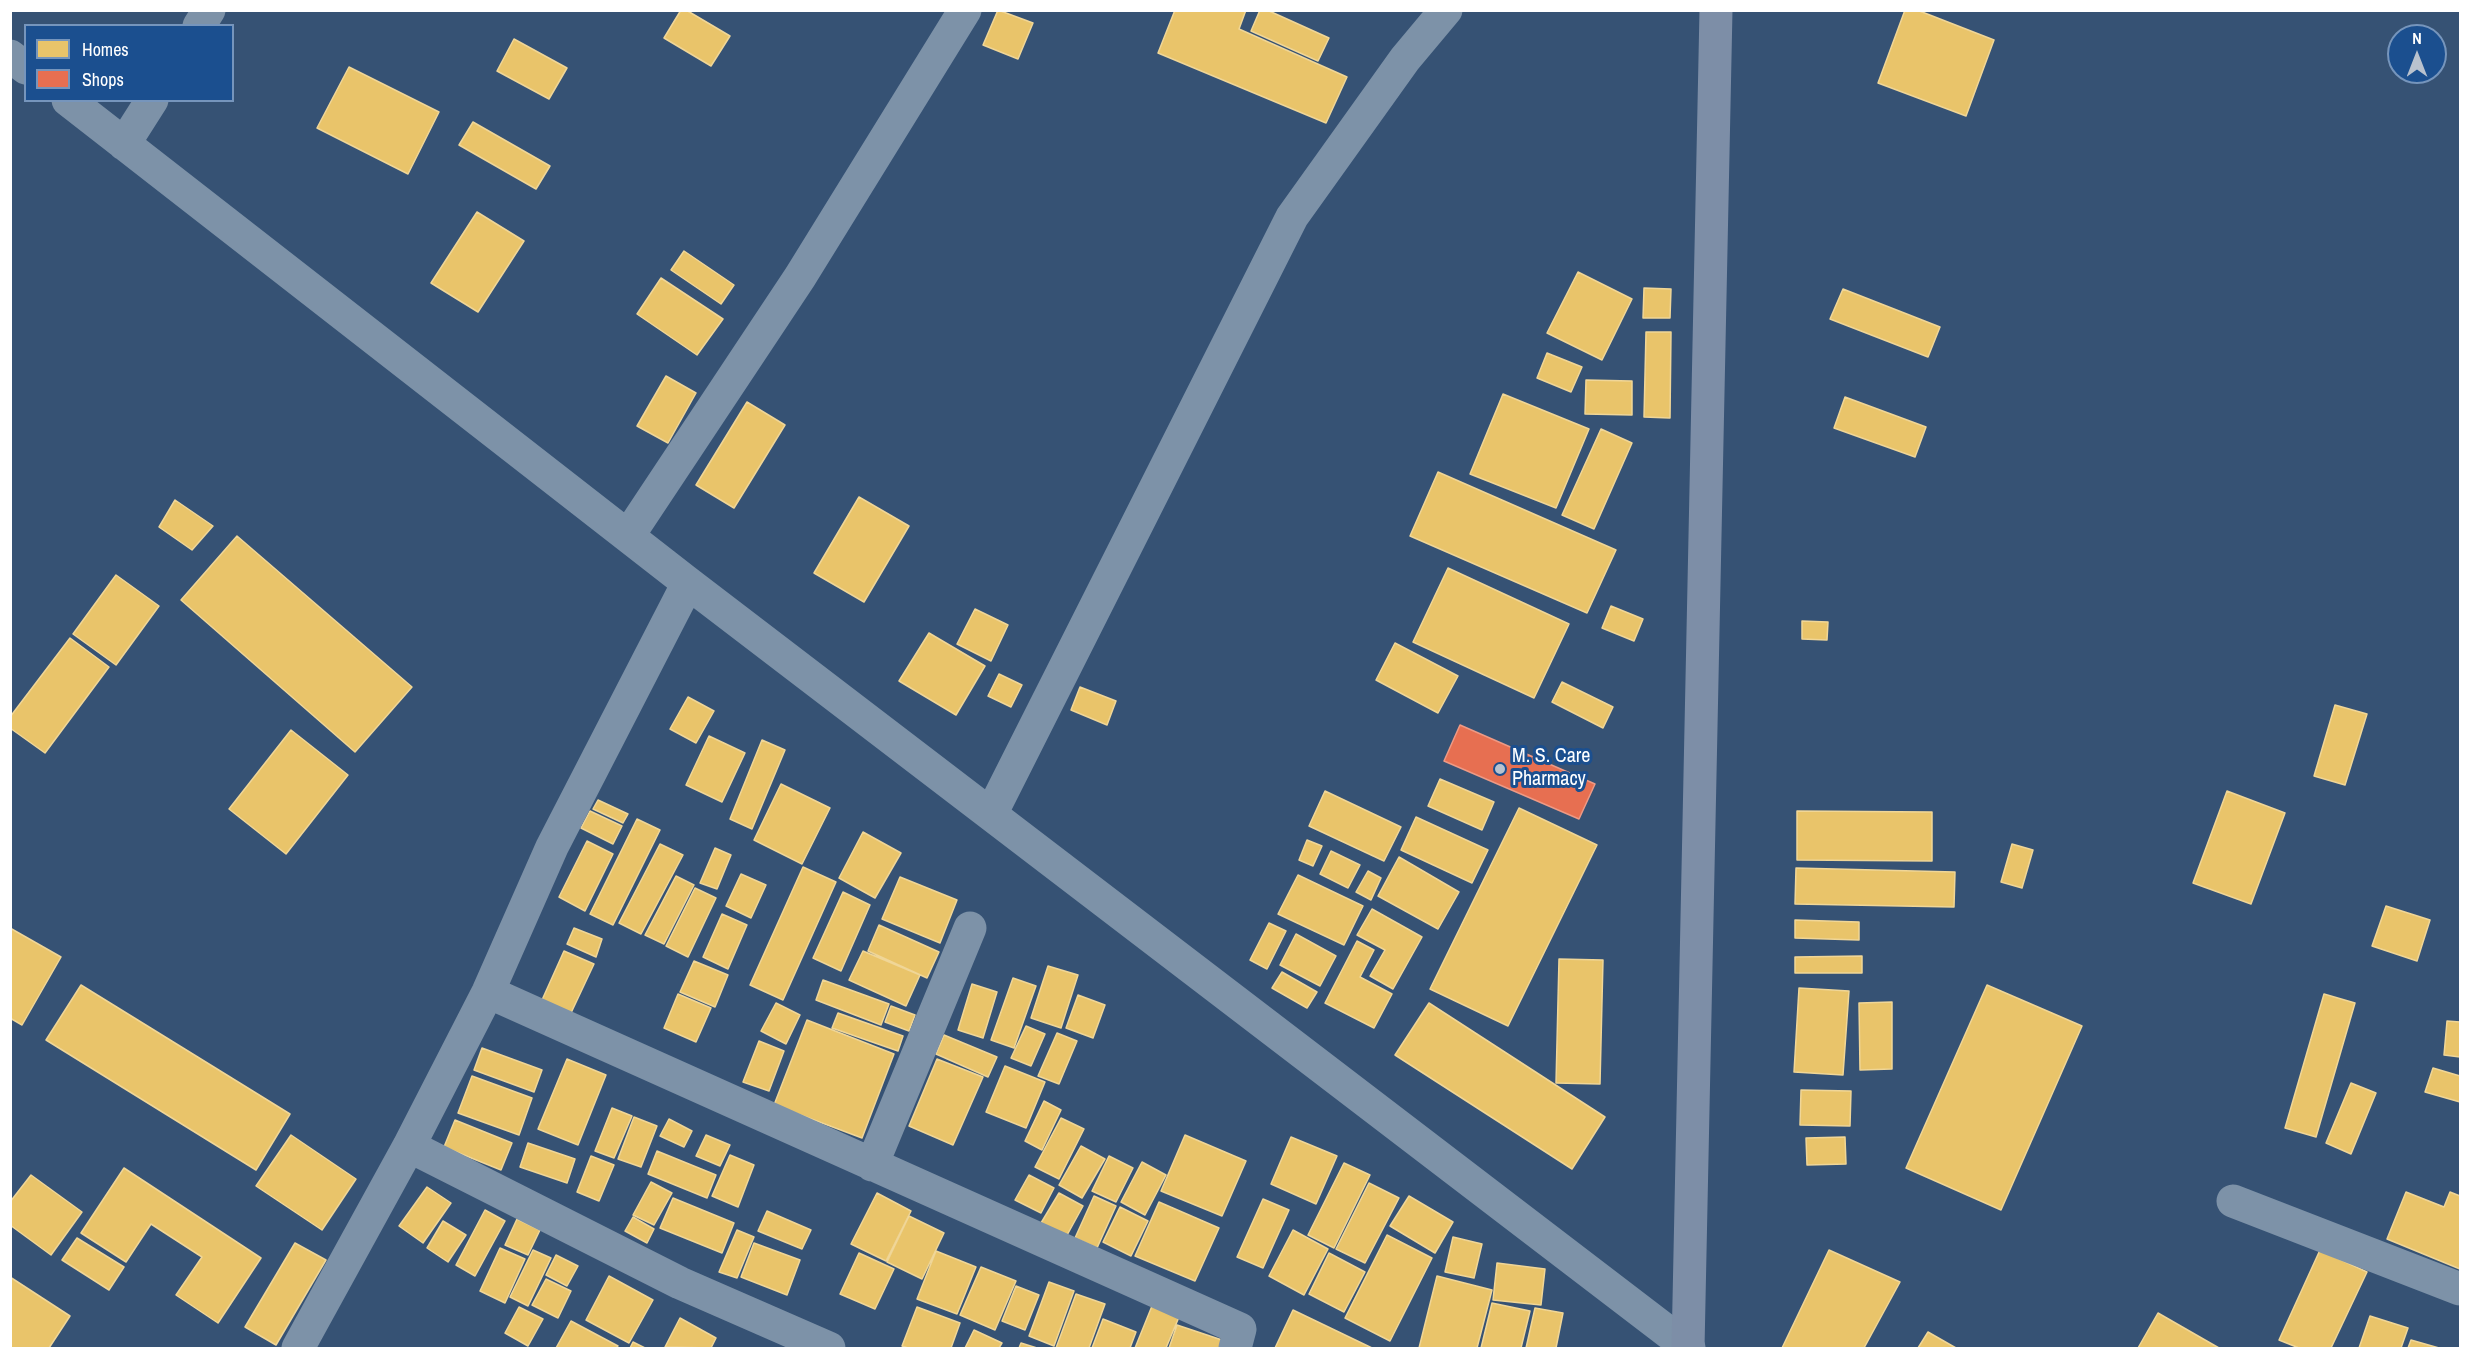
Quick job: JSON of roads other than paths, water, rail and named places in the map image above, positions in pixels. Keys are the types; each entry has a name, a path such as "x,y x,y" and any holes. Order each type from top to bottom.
{"main road":[{"path":"1688,1348 1716,10"}],"street":[{"path":"201,24 209,10"},
{"path":"628,536 800,277 965,10"},
{"path":"991,814 1292,217 1405,58 1446,10"},
{"path":"10,56 24,66"},
{"path":"71,102 688,583 1688,1348"},
{"path":"124,144 151,102"},
{"path":"298,1348 409,1146 488,992 552,847 688,583"},
{"path":"872,1165 970,928"},
{"path":"488,992 1239,1329 1234,1348"},
{"path":"409,1146 791,1341 829,1348"},
{"path":"2233,1201 2460,1289"}],"place":[{"name":"M. S. Care Pharmacy","path":"1500,769"}]}
